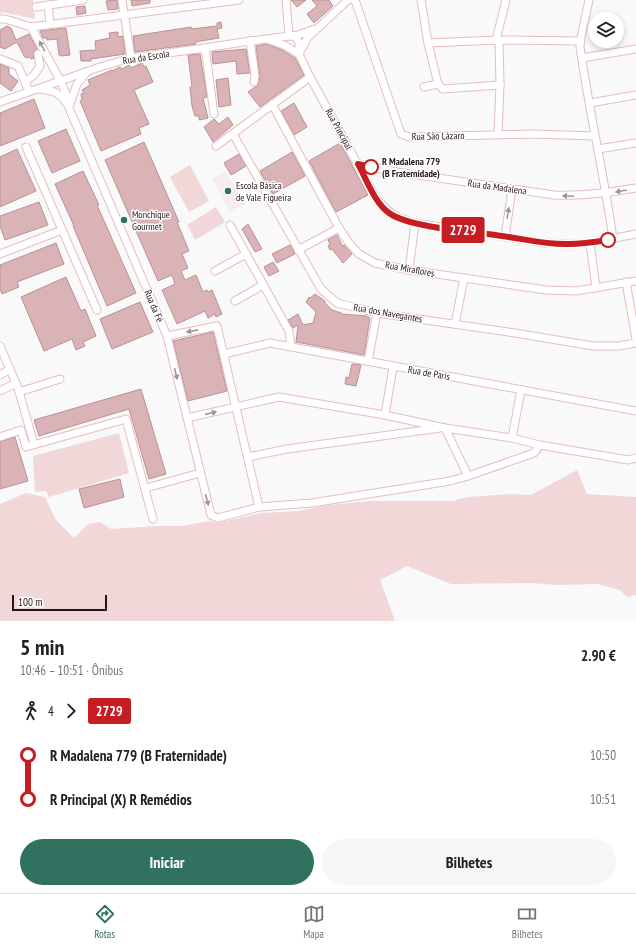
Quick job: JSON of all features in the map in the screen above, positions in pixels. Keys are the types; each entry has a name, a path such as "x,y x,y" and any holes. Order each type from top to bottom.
{"street":[{"path":"36,7 83,0"},
{"path":"122,0 131,55"},
{"path":"0,20 5,19 31,27 239,0"},
{"path":"286,0 293,36 292,49"},
{"path":"265,39 284,45 300,54 308,37 348,0"},
{"name":"Rua São Lázaro","path":"354,0 401,134 409,137 498,134 594,136"},
{"path":"421,0 428,44 438,84 442,89 500,85"},
{"path":"498,134 500,85 497,40 506,0"},
{"path":"589,0 580,41 594,136 598,149 613,239"},
{"path":"48,5 50,24"},
{"name":"Rua da Fé","path":"31,27 60,80 69,106 167,336 211,515 218,518 259,507"},
{"name":"Rua da Escola","path":"0,102 131,55 205,48 293,36 318,28"},
{"name":"Rua Principal","path":"293,36 299,43 300,54 310,77 376,198 389,213 400,219 415,223 505,236 546,244 590,243 636,234"},
{"path":"428,44 497,40 580,41"},
{"path":"250,41 255,76 254,82"},
{"path":"205,48 214,114"},
{"path":"582,58 636,49"},
{"path":"25,82 34,75 40,66 38,54"},
{"path":"0,59 18,66 25,82 33,90"},
{"path":"52,65 60,72 73,76"},
{"path":"69,106 77,84 88,71"},
{"path":"216,146 310,77"},
{"path":"424,87 438,84"},
{"name":"Rua da Fé","path":"33,90 56,92 62,96 69,106"},
{"path":"590,104 636,95"},
{"name":"Rua Miraflores","path":"272,104 348,243 359,254 375,263 409,270 546,290 576,291 636,281"},
{"name":"Rua dos Navegantes","path":"233,134 321,289 337,303 377,313 593,346 618,346 636,343"},
{"path":"598,149 636,143"},
{"path":"26,147 97,310"},
{"name":"Rua da Madalena","path":"358,164 397,172 554,195 576,196 606,194 636,188"},
{"path":"505,236 512,190"},
{"path":"409,270 415,223"},
{"path":"230,225 289,331 291,346"},
{"path":"298,250 339,228"},
{"path":"0,254 62,230"},
{"path":"590,243 596,288"},
{"path":"215,271 246,254"},
{"path":"456,324 464,278"},
{"path":"626,282 636,339"},
{"path":"235,301 263,285"},
{"path":"368,361 377,313"},
{"path":"167,336 217,326 259,507 312,503 450,481 534,453 540,445"},
{"name":"Rua de Paris","path":"224,354 270,343 636,411"},
{"path":"0,346 16,383 36,444"},
{"path":"385,415 393,366"},
{"path":"0,375 10,369"},
{"path":"19,392 60,379"},
{"path":"0,391 16,383"},
{"path":"512,438 521,390"},
{"path":"187,418 280,397 385,415 444,428 512,438 540,445 628,460 636,458"},
{"path":"0,437 21,430 26,447 126,420 146,488 153,519"},
{"path":"248,457 287,449 444,428"},
{"path":"444,428 468,476"},
{"path":"146,488 200,473"}],"shaded area":[{"path":"0,0 33,0 35,19 2,12 0,14"},
{"path":"190,165 209,201 189,212 170,177"},
{"name":"Escola Básica de Vale Figueira","path":"226,171 245,204 230,212 212,179"},
{"path":"216,207 225,222 195,240 187,225"},
{"path":"119,433 129,473 49,497 46,491 35,492 33,456"},
{"path":"577,470 587,494 636,497 636,595 627,597 620,590 597,584 451,584 407,566 380,580 395,621 0,621 0,504 26,493 45,497 56,520 74,538 88,524 100,522 111,529 182,526 209,521 217,523 261,513 298,511 329,505 370,501 453,501 467,497 511,494 531,495"}],"building":[{"path":"117,0 118,9 108,10 106,1"},
{"path":"131,0 150,0 150,3 132,6"},
{"path":"291,0 306,0 297,7"},
{"path":"312,0 329,0 333,6 314,23 307,14 317,6"},
{"path":"85,6 86,13 77,15 76,7"},
{"path":"221,22 222,28 217,29 219,38 195,42 196,44 135,52 133,36 191,27 192,29 217,26 217,23"},
{"path":"7,26 11,28 16,40 29,34 37,49 34,52 34,58 26,58 17,42 5,49 0,47 0,30"},
{"path":"66,28 70,55 61,56 59,55 57,39 47,40 47,38 43,38 40,31"},
{"path":"118,32 118,37 123,36 125,54 91,59 91,61 81,61 80,51 96,50 95,41 110,38 109,33"},
{"path":"266,44 282,50 295,58 304,75 260,107 248,92 258,85 260,77 256,46"},
{"path":"246,49 250,73 237,74 236,61 213,64 212,52"},
{"path":"200,54 207,97 203,98 208,118 199,120 199,116 195,116 192,106 190,87 192,86 188,55"},
{"path":"142,63 144,67 146,66 153,82 134,90 149,124 139,128 141,134 101,151 80,101 82,100 81,94 84,93 82,90 90,85 88,80 120,67 122,69 129,65 131,68"},
{"path":"0,64 9,68 9,74 18,81 11,91 0,83"},
{"path":"228,78 231,105 219,107 216,80"},
{"path":"34,99 45,128 0,146 0,113"},
{"path":"294,103 307,127 294,135 281,111"},
{"path":"228,117 233,125 213,142 204,127 214,119 219,124"},
{"path":"66,129 80,161 52,173 38,141"},
{"path":"144,142 179,222 177,222 189,251 182,254 188,268 181,271 185,280 196,275 203,292 212,290 222,314 216,317 215,314 208,318 205,311 177,324 162,290 175,284 172,275 158,281 105,160"},
{"path":"340,143 368,195 336,212 309,161"},
{"path":"17,149 36,191 0,207 0,157"},
{"path":"292,152 305,176 273,194 260,171"},
{"path":"239,154 246,166 231,175 224,163"},
{"path":"83,171 136,293 107,306 55,184"},
{"path":"39,202 48,225 5,240 0,226 0,216"},
{"path":"248,224 262,249 255,252 242,229"},
{"path":"337,235 343,247 344,245 352,254 343,263 328,246 330,244 328,240"},
{"path":"56,243 64,264 17,282 19,287 2,294 0,289 0,265"},
{"path":"290,245 295,254 277,263 272,254"},
{"path":"273,262 279,271 269,276 264,267"},
{"path":"66,277 81,311 85,309 96,336 83,342 85,346 76,350 72,339 44,351 21,297"},
{"path":"315,294 325,301 325,303 332,310 341,314 367,316 370,318 364,355 296,342 298,325 293,328 288,320 298,314 303,325 313,323 316,312 306,302 309,297 310,298"},
{"path":"140,302 153,332 112,349 100,319"},
{"path":"213,332 227,391 188,401 173,341"},
{"path":"352,364 361,365 356,386 345,384 346,377 349,378"},
{"path":"141,389 166,474 149,479 129,409 39,436 34,420"},
{"path":"15,437 28,481 0,489 0,442"},
{"path":"120,479 124,497 84,508 79,489"}],"bus line":[{"name":"2729","path":"371,167 358,164 376,198 389,213 400,219 415,223 505,236 546,244 590,243 608,240"}],"place":[{"name":"R Madalena 779 (B Fraternidade)","path":"371,167"},
{"name":"Escola Básica de Vale Figueira","path":"228,191"},
{"name":"Monchique Gourmet","path":"124,220"}]}
